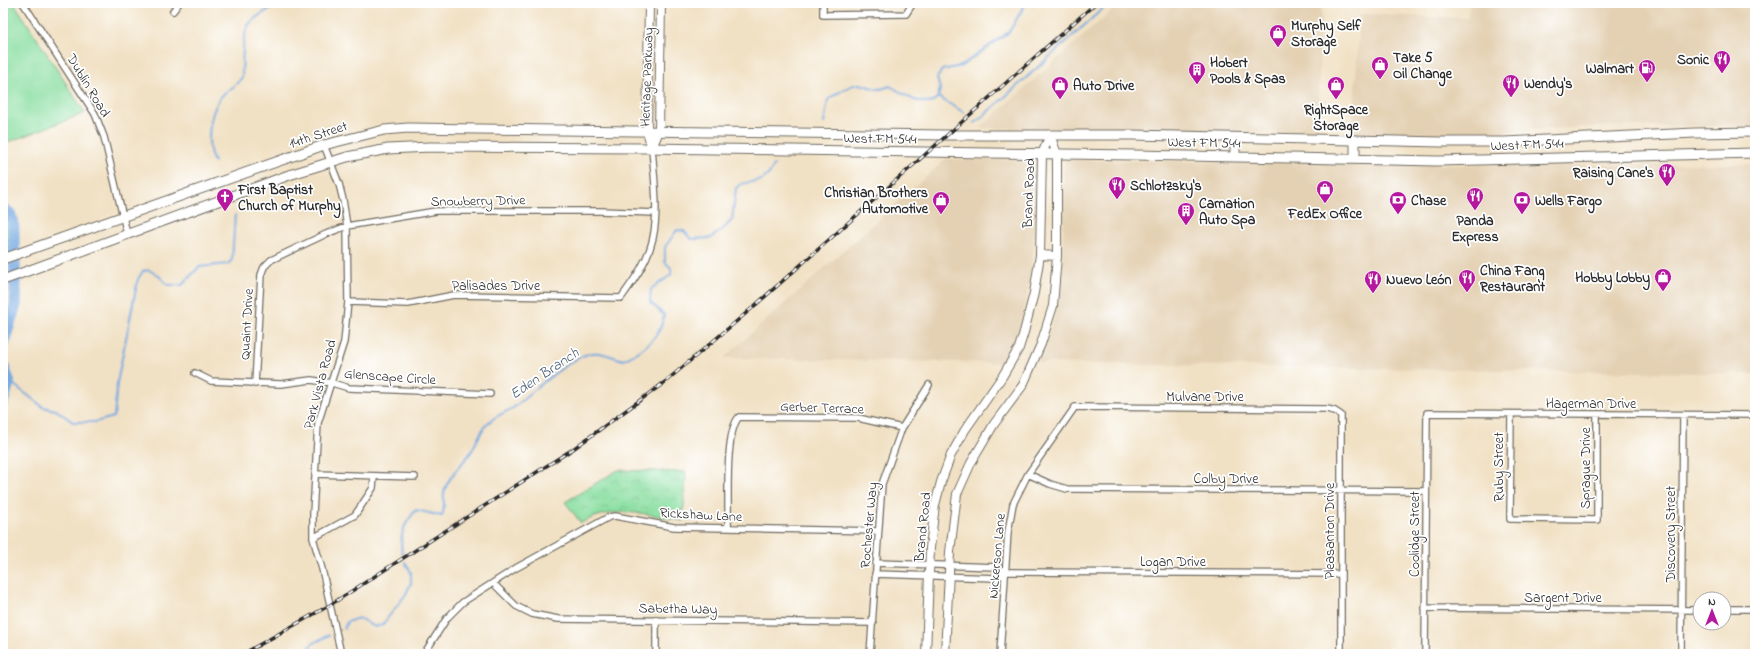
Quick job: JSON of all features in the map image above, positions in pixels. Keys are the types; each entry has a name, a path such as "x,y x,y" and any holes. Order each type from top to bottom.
{"main road":[{"name":"Heritage Parkway","path":"649,3 647,131 652,148"},
{"name":"Heritage Parkway","path":"652,148 659,131 661,3"},
{"name":"14th Street","path":"3,259 324,145 384,130 408,128 659,131"},
{"name":"West FM 544","path":"659,131 1050,135 1474,142 1755,132"},
{"name":"Brand Road","path":"926,654 930,548 935,505 941,482 951,455 1002,377 1019,348 1034,293 1040,255 1042,154 1050,135"},
{"name":"Brand Road","path":"945,654 949,566 957,494 971,462 994,424 1023,385 1041,344 1053,306 1057,256 1057,154 1050,135"},
{"path":"1235,138 1235,157"},
{"path":"1355,140 1355,159"},
{"path":"1559,157 1560,140"},
{"name":"West FM 544","path":"652,148 1438,161 1755,153"},
{"path":"3,280 289,175 331,162 388,149 652,148"},
{"path":"1040,255 1057,256"}],"street":[{"name":"Dublin Road","path":"23,3 95,114 104,137 127,234"},
{"path":"173,11 179,3"},
{"path":"823,3 823,15 906,14 913,3"},
{"name":"Park Vista Road","path":"324,145 340,184 347,226 348,302 344,342 332,383 318,422 315,474 314,538 341,654"},
{"path":"652,148 655,213"},
{"name":"Snowberry Drive","path":"264,266 271,260 319,237 347,226 436,211 600,211 655,213"},
{"name":"Palisades Drive","path":"348,302 408,304 454,295 621,298 638,275 653,239 655,213"},
{"name":"Quaint Drive","path":"255,384 261,275 264,266"},
{"name":"Glenscape Circle","path":"195,373 211,381 281,384 311,380 332,383 349,388 490,394"},
{"name":"Rochester Way","path":"870,654 882,484 902,428 929,385"},
{"name":"Mulvane Drive","path":"1075,407 1327,409 1335,411"},
{"name":"Nickerson Lane","path":"1000,654 1008,532 1013,504 1028,474 1075,407"},
{"name":"Pleasanton Drive","path":"1335,411 1340,415 1341,654"},
{"name":"Hagerman Drive","path":"1427,413 1755,415"},
{"name":"Coolidge Street","path":"1425,654 1427,413"},
{"name":"Ruby Street","path":"1511,414 1510,519 1597,520"},
{"name":"Sprague Drive","path":"1597,415 1597,520"},
{"name":"Discovery Street","path":"1681,654 1683,415"},
{"name":"Gerber Terrace","path":"728,528 729,448 734,422 739,417 858,418 902,428"},
{"path":"315,474 415,477"},
{"name":"Colby Drive","path":"1028,474 1050,484 1067,489 1426,491"},
{"path":"314,538 355,515 373,488 374,476"},
{"name":"Rickshaw Lane","path":"424,654 447,618 463,602 494,584 516,568 609,517 616,516 674,527 878,531"},
{"name":"Logan Drive","path":"876,563 930,566 997,567 1006,572 1341,574"},
{"name":"Logan Drive","path":"876,574 997,578 1006,572"},
{"name":"Sabetha Way","path":"494,584 516,606 538,615 558,619 873,623"},
{"name":"Sargent Drive","path":"1425,608 1692,610"},
{"path":"1732,610 1755,610"},
{"path":"656,620 656,654"}],"shaded area":[{"path":"1120,3 1322,3 1317,133 980,128"},
{"path":"1469,3 1755,3 1755,126 1610,126 1429,135 1352,134 1360,14 1468,18"},
{"path":"946,159 1036,160 1034,245 1023,324 1008,363 724,358"},
{"path":"1064,160 1513,165 1755,164 1755,374 1038,363 1055,316 1062,270"}],"green space":[{"path":"3,3 14,3 85,113 3,144"},
{"path":"3,215 8,219 12,246 3,249"},
{"path":"618,470 686,472 683,521 644,514 619,513 593,517 581,523 565,502"}],"waterway":[{"path":"214,162 211,155 209,139 211,121 216,105 222,95 242,77 244,39 248,26 254,19 276,3"},
{"name":"Eden Branch","path":"824,123 828,100 834,95 856,84 876,89 890,86 914,100 931,103 938,97 940,89 937,78 942,70 961,66 1009,32 1026,3"},
{"path":"975,123 1109,3"},
{"path":"938,97 965,113"},
{"name":"Eden Branch","path":"402,553 401,540 403,530 408,520 416,510 442,516 444,509 444,492 447,484 471,452 483,430 491,420 517,405 553,375 574,360 592,353 600,353 624,360 638,352 655,337 664,315 650,302 651,289 671,275 671,268 665,262 665,247 677,230 684,231 691,239 711,238 722,230 732,220 736,188 741,184 762,180 769,174 774,165"},
{"path":"3,208 9,213 13,221 16,303 3,344"},
{"path":"9,381 43,407 56,410 73,422 95,422 114,417 117,383 138,279 143,271 149,270 159,276 168,285 182,285 199,267 228,264 232,260 235,215"},
{"path":"3,365 9,381 3,401"},
{"name":"Eden Branch","path":"344,629 347,622 359,618 375,627 383,624 406,594 411,583 411,572 405,562"},
{"name":"Eden Branch","path":"304,654 312,644 329,635"}],"railway":[{"path":"243,654 330,605 573,449 665,382 751,309 1096,3"}],"place":[{"name":"Murphy Self Storage","path":"1278,48"},
{"name":"Sonic","path":"1722,74"},
{"name":"Take 5 Oil Change","path":"1380,80"},
{"name":"Walmart","path":"1647,83"},
{"name":"Hobert Pools & Spas","path":"1197,85"},
{"name":"Wendy's","path":"1511,98"},
{"name":"Auto Drive","path":"1060,100"},
{"name":"RightSpace Storage","path":"1336,100"},
{"name":"Raising Cane's","path":"1667,187"},
{"name":"Schlotzsky's","path":"1117,200"},
{"name":"FedEx Office","path":"1325,204"},
{"name":"Panda Express","path":"1475,211"},
{"name":"First Baptist Church of Murphy","path":"225,212"},
{"name":"Christian Brothers Automotive","path":"941,215"},
{"name":"Chase","path":"1398,215"},
{"name":"Wells Fargo","path":"1522,215"},
{"name":"Carnation Auto Spa","path":"1186,226"},
{"name":"Hobby Lobby","path":"1663,292"},
{"name":"China Fang Restaurant","path":"1467,293"},
{"name":"Nuevo León","path":"1373,294"}]}
